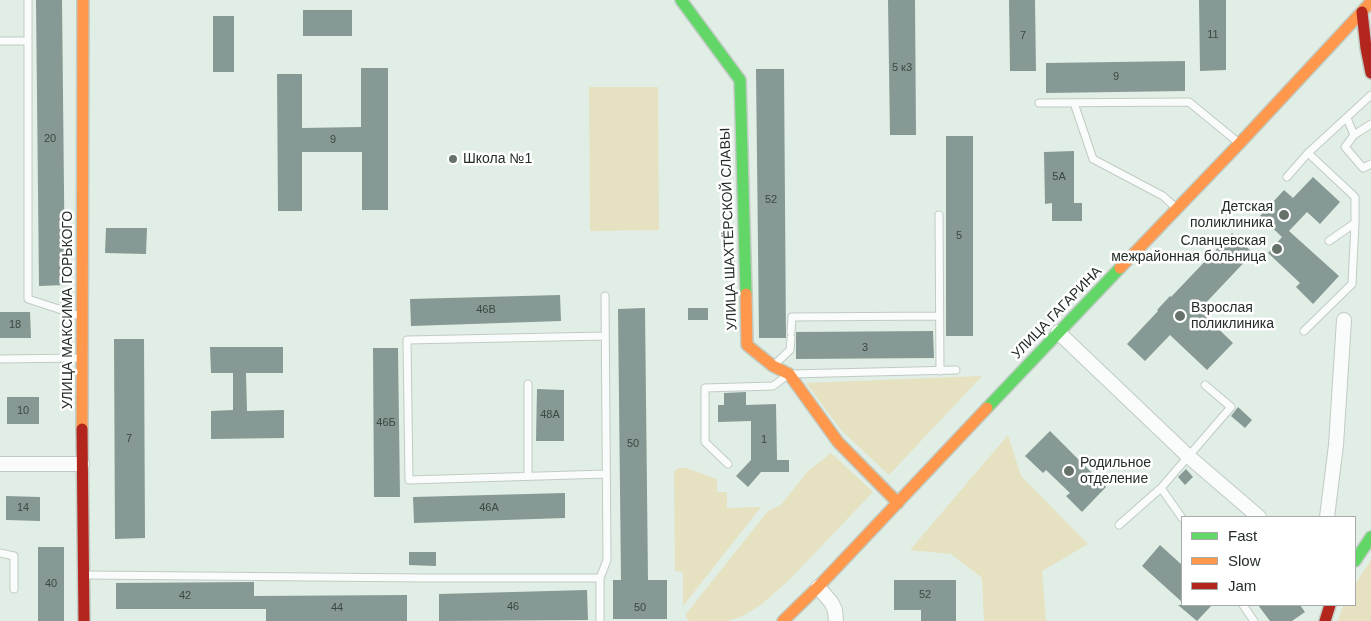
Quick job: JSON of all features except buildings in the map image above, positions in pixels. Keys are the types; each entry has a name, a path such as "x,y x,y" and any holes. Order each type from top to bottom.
{"street":[{"name":"УЛИЦА МАКСИМА ГОРЬКОГО","path":"83,0 82,464 84,621"},
{"name":"УЛИЦА ШАХТЁРСКОЙ СЛАВЫ","path":"681,0 740,80 747,345 773,366 788,374 838,442 898,503"},
{"name":"УЛИЦА ГАГАРИНА","path":"783,621 898,503 1058,332 1239,144 1371,2"},
{"path":"1362,12 1371,73"},
{"path":"1327,516 1336,444 1344,320"},
{"path":"1058,332 1127,392 1188,456 1258,516"},
{"path":"0,464 82,464"},
{"path":"1356,560 1371,537"},
{"path":"818,587 831,602 835,610 836,621"},
{"path":"1326,621 1330,606"}],"lane":[{"path":"28,0 28,299 83,317"},
{"path":"0,41 27,41"},
{"path":"1287,177 1308,153 1371,96"},
{"path":"1039,103 1189,102 1239,144"},
{"path":"1074,103 1093,159 1163,196 1177,208"},
{"path":"1347,118 1354,135"},
{"path":"1371,124 1354,135 1345,147 1363,168 1371,164"},
{"path":"1304,331 1352,284 1356,223 1355,197 1308,153"},
{"path":"939,214 940,371"},
{"path":"1329,241 1356,223"},
{"path":"600,621 600,578 607,560 605,296"},
{"path":"773,366 790,350 792,317 939,316"},
{"path":"605,336 407,340 409,480 606,474"},
{"path":"0,359 83,358"},
{"path":"728,464 706,442 704,388 773,386 788,374 956,370"},
{"path":"528,384 528,476"},
{"path":"1119,524 1161,488 1231,407 1206,385"},
{"path":"1161,488 1181,517"},
{"path":"0,553 14,556 14,589"},
{"path":"83,575 600,578"},
{"path":"1244,606 1254,621"}],"shaded area":[{"path":"589,87 658,87 659,230 590,231"},
{"path":"982,376 889,475 842,431 806,383"},
{"path":"1008,435 1021,476 1088,544 1042,571 1046,621 984,621 982,578 951,554 910,550"},
{"path":"831,453 873,492 791,578 762,604 741,617 727,621 690,621 686,618 686,614 768,511 781,505 807,472"},
{"path":"678,468 686,468 717,479 717,492 727,492 727,508 761,507 683,606 683,572 675,571 674,472"},
{"path":"1371,560 1371,621 1338,621 1344,606 1356,606 1356,582"}],"traffic: fast":[{"path":"681,0 740,80 746,294"},
{"path":"987,408 1120,268"},
{"path":"1356,560 1371,537"}],"traffic: slow":[{"path":"82,429 83,0"},
{"path":"1120,268 1371,2"},
{"path":"746,294 747,345 773,366 789,374 838,442 898,503"},
{"path":"783,621 818,587 987,408"}],"traffic: jam":[{"path":"1362,12 1371,73"},
{"path":"82,429 84,621"},
{"path":"1325,621 1330,606"}],"place":[{"name":"Школа №1","path":"453,159"},
{"name":"Детская поликлиника","path":"1284,215"},
{"name":"Сланцевская межрайонная больница","path":"1277,249"},
{"name":"Взрослая поликлиника","path":"1180,316"},
{"name":"Родильное отделение","path":"1069,471"}]}
